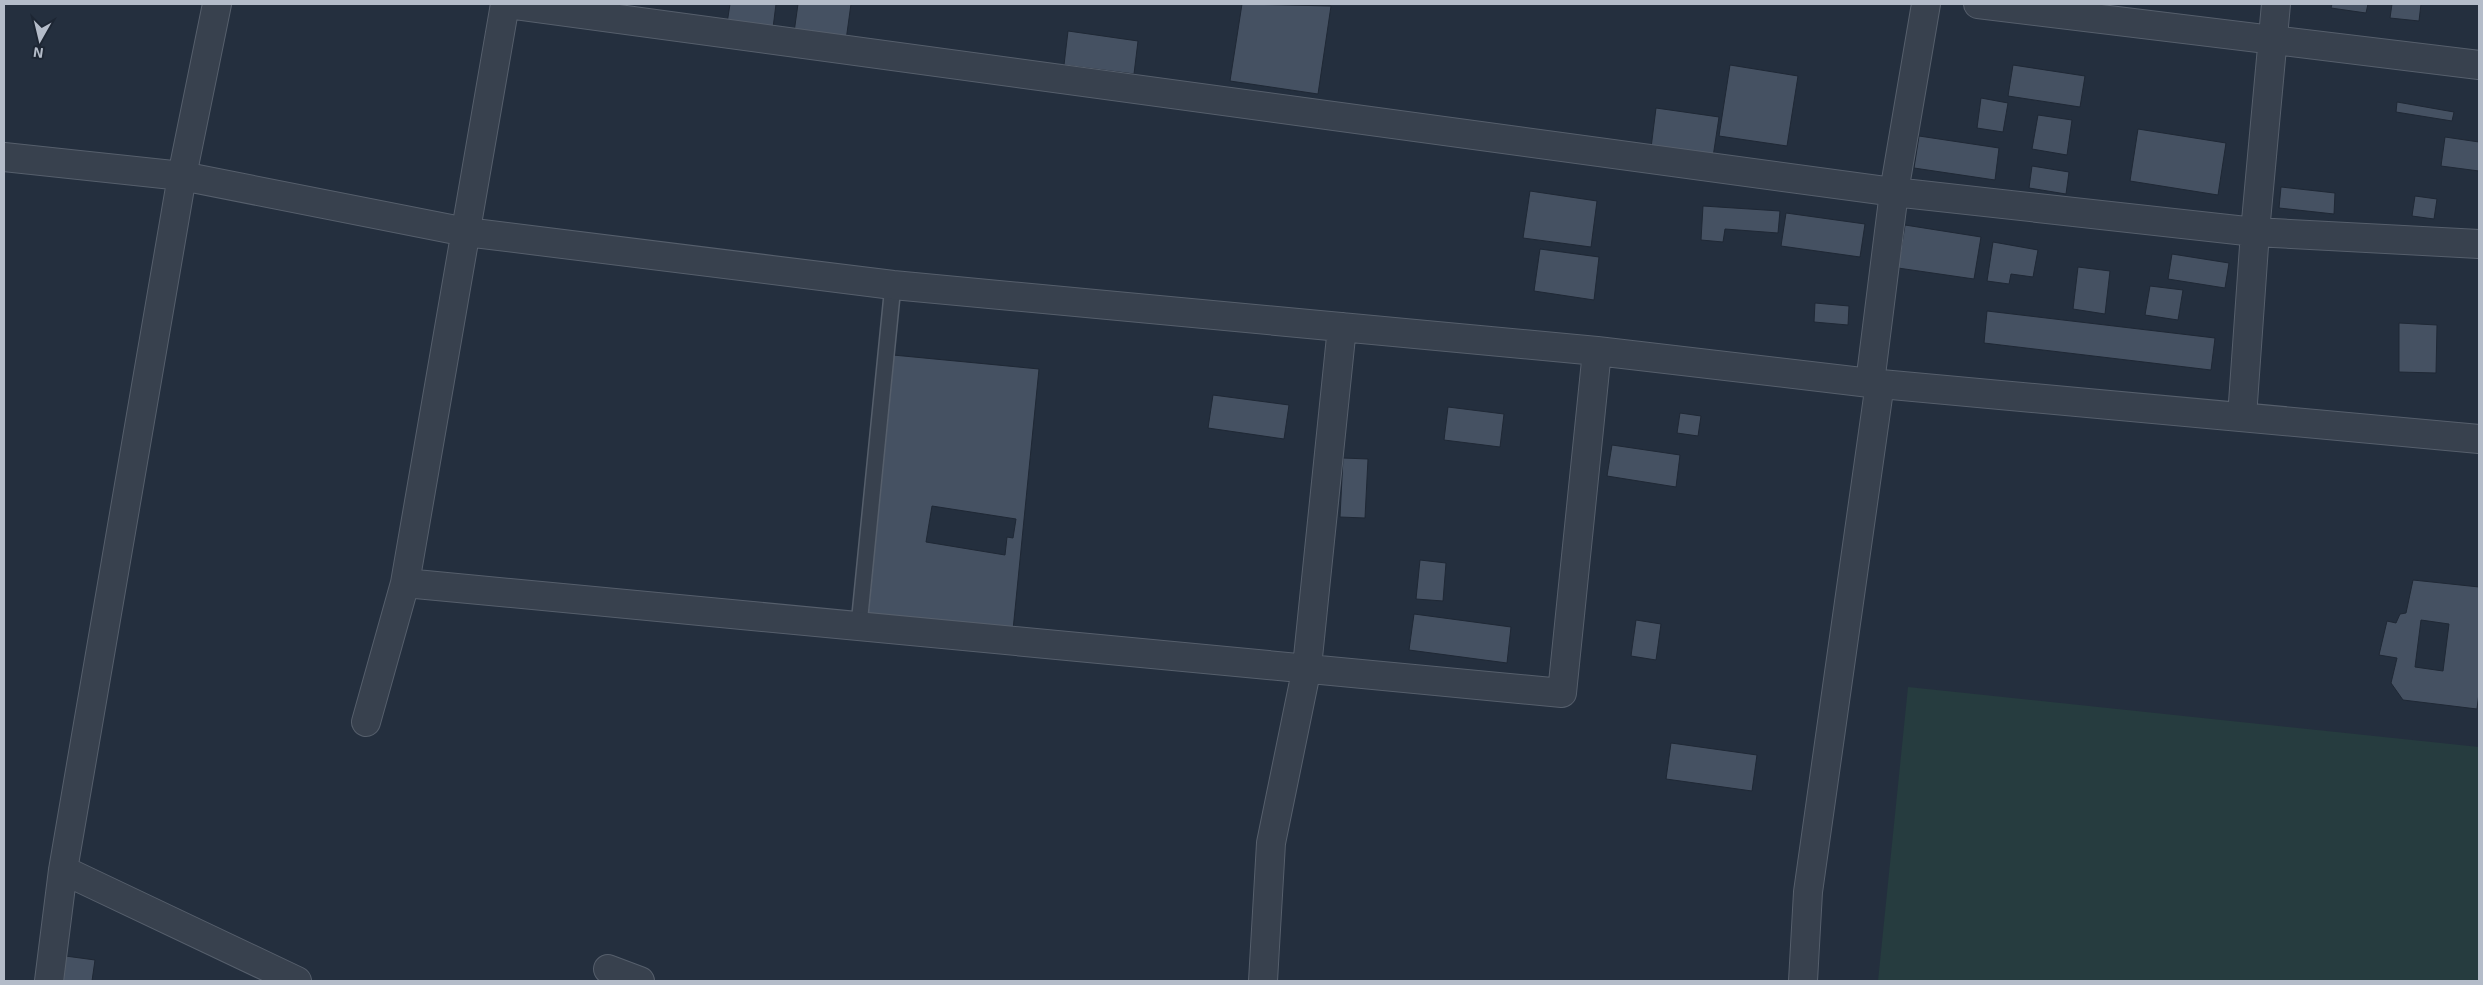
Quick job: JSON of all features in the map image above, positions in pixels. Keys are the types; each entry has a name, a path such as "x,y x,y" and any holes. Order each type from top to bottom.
{"street":[{"path":"49,981 63,870 182,176 217,4"},
{"path":"366,722 405,582 506,4 1894,192 2255,232 2479,244"},
{"path":"1803,981 1808,892 1875,383 1894,192 1926,4"},
{"path":"1978,4 2018,6 2479,65"},
{"path":"2242,416 2255,232 2276,4"},
{"path":"4,157 182,176 466,232 893,285 1597,351 1875,383 2479,439"},
{"path":"1263,981 1271,844 1306,668 1342,326"},
{"path":"405,582 1562,693 1597,351"},
{"path":"63,870 297,981"},
{"path":"608,969 640,981"}],"lane":[{"path":"859,625 893,285"}],"green space":[{"path":"1908,687 2479,747 2479,981 1878,981"}],"building":[{"path":"730,4 776,4 772,36 726,30"},
{"path":"798,4 851,4 843,62 791,54"},
{"path":"1242,4 1331,6 1318,94 1230,81"},
{"path":"2332,4 2368,4 2366,13 2331,8"},
{"path":"2392,4 2421,4 2419,21 2390,18"},
{"path":"1068,31 1138,41 1134,74 1064,65"},
{"path":"1730,65 1798,76 1787,146 1719,136"},
{"path":"2013,65 2085,76 2080,107 2008,96"},
{"path":"1981,98 2008,103 2003,132 1977,128"},
{"path":"2397,102 2454,112 2452,121 2396,112"},
{"path":"1656,108 1719,117 1713,157 1651,148"},
{"path":"2038,115 2072,120 2067,155 2032,149"},
{"path":"2138,129 2226,143 2218,195 2130,181"},
{"path":"1919,136 1999,148 1995,180 1914,168"},
{"path":"2445,137 2479,142 2479,171 2441,166"},
{"path":"2032,166 2069,172 2066,194 2029,188"},
{"path":"2281,187 2335,193 2334,214 2279,208"},
{"path":"1530,191 1597,201 1591,247 1523,238"},
{"path":"2415,196 2437,199 2434,219 2412,216"},
{"path":"1703,206 1780,211 1778,233 1725,229 1723,242 1701,240"},
{"path":"1786,213 1865,224 1860,257 1781,246"},
{"path":"1905,225 1981,237 1974,279 1898,268"},
{"path":"1993,242 2038,250 2033,277 2011,274 2009,284 1987,281"},
{"path":"1540,249 1599,257 1594,300 1534,291"},
{"path":"2172,254 2229,263 2225,288 2168,279"},
{"path":"2078,267 2110,271 2105,314 2073,309"},
{"path":"2150,286 2183,290 2178,320 2145,315"},
{"path":"1815,303 1849,306 1848,325 1814,322"},
{"path":"1987,311 2215,338 2211,370 1984,343"},
{"path":"2399,323 2437,325 2436,373 2399,372"},
{"path":"893,355 1039,369 1013,630 868,615","holes":["932,506 1016,519 1013,538 1007,537 1005,555 926,542"]},
{"path":"1213,395 1289,405 1284,439 1208,428"},
{"path":"1448,407 1504,414 1500,447 1444,440"},
{"path":"1680,413 1701,416 1698,436 1677,433"},
{"path":"1612,445 1680,455 1676,487 1607,476"},
{"path":"1343,458 1368,459 1365,518 1340,517"},
{"path":"1420,560 1446,563 1443,601 1416,599"},
{"path":"2413,580 2479,587 2479,693 2477,709 2403,700 2391,683 2397,658 2379,655 2387,621 2396,623 2400,614 2406,613","holes":["2421,620 2449,624 2443,671 2415,667"]},
{"path":"1414,614 1511,627 1507,663 1409,650"},
{"path":"1636,620 1661,624 1656,660 1631,656"},
{"path":"1671,743 1757,755 1752,791 1666,779"},
{"path":"58,955 95,960 92,981 54,981"}]}
